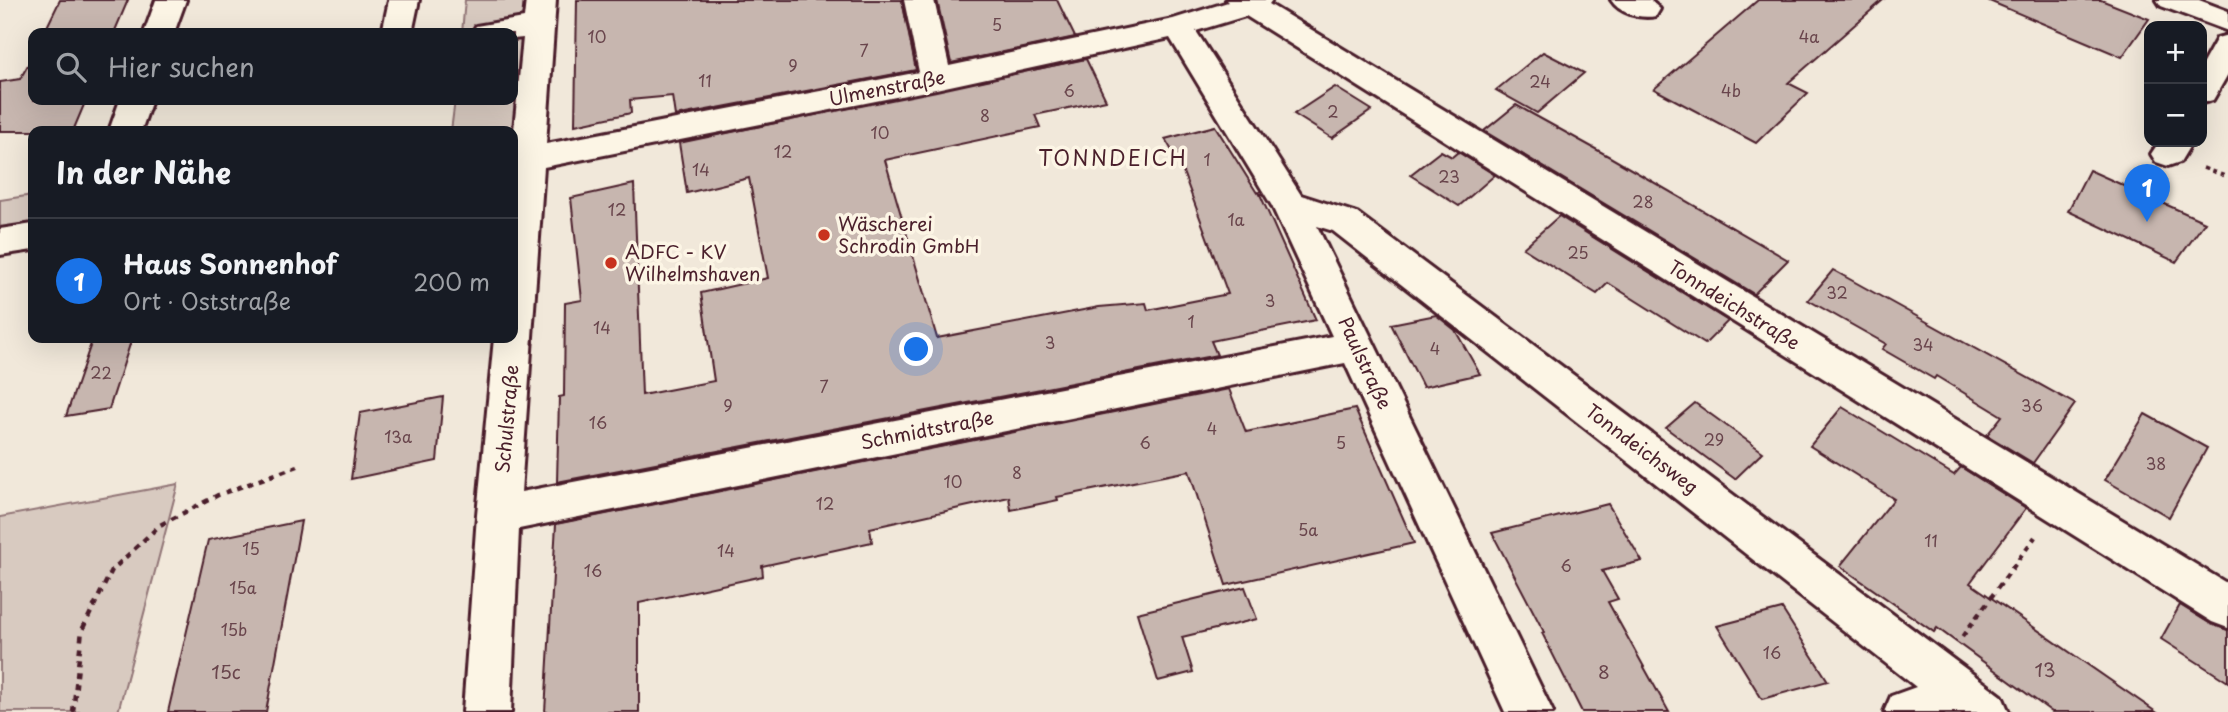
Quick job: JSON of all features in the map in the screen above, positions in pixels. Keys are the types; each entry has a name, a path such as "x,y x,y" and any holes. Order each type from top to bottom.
{"street":[{"path":"161,28 171,0"},
{"path":"398,28 404,0"},
{"path":"919,0 936,79"},
{"path":"2172,0 2228,22"},
{"name":"Ulmenstraße","path":"521,160 936,79 1178,27 1249,2"},
{"name":"Tonndeichstraße","path":"1249,2 2228,608"},
{"path":"500,28 540,13"},
{"name":"Schulstraße","path":"518,206 521,160 540,13"},
{"name":"Paulstraße","path":"1178,27 1289,204 1530,712"},
{"path":"2207,84 2228,45"},
{"path":"127,126 134,105"},
{"name":"Tonndeichsweg","path":"1289,204 1345,222 1975,704"},
{"path":"0,242 28,238"},
{"name":"Schulstraße","path":"487,712 509,343"},
{"name":"Schmidtstraße","path":"498,515 1357,345"},
{"path":"1908,712 1975,704"}],"path":[{"path":"74,712 82,630 112,570 160,525 218,495 298,466"},
{"path":"1975,704 1953,649 2059,505"}],"shaded area":[{"path":"465,0 527,0 518,140 518,126 452,126 454,105 518,105 518,28 462,28"},
{"path":"28,196 28,223 0,228 0,200"},
{"path":"178,484 118,712 0,712 0,517"}],"building":[{"path":"60,0 128,0 116,28 46,28"},
{"path":"577,0 902,0 916,70 675,116 672,96 630,100 631,113 575,125"},
{"path":"937,0 1057,0 1075,37 951,63"},
{"path":"1758,0 1883,0 1788,83 1808,93 1756,143 1654,89"},
{"path":"1987,0 2101,0 2149,19 2144,21 2144,26 2122,57"},
{"path":"1543,52 1584,73 1537,113 1496,90"},
{"path":"1086,59 1106,100 1035,115 1040,127 885,160 937,338 1099,307 1146,303 1148,310 1228,294 1180,164 1165,139 1215,126 1257,193 1259,192 1316,320 1211,341 1217,355 557,482 559,397 564,396 565,303 582,300 571,198 634,184 642,395 714,381 701,293 768,278 749,178 687,193 679,143"},
{"path":"28,65 28,105 84,105 75,126 28,126 28,131 0,131 0,82 20,79"},
{"path":"1335,87 1372,110 1332,138 1294,114"},
{"path":"1516,105 1788,260 1754,294 1484,131"},
{"path":"1441,151 1452,157 1458,152 1495,175 1459,206 1410,175"},
{"path":"2089,170 2205,222 2176,262 2068,211"},
{"path":"1559,216 1728,321 1705,344 1608,283 1597,294 1523,248"},
{"path":"1833,270 2075,404 2033,463 1987,435 2002,416 1936,376 1934,379 1882,349 1886,344 1808,300"},
{"path":"1436,315 1455,330 1480,374 1423,387 1391,324"},
{"path":"91,343 130,343 109,409 66,416"},
{"path":"1229,389 1246,432 1355,409 1414,543 1226,585 1189,471 1057,497 1058,500 1011,510 1009,497 870,528 872,542 762,566 763,576 639,603 639,712 545,712 556,524"},
{"path":"443,397 437,461 351,479 360,413"},
{"path":"1695,403 1763,452 1735,479 1666,428"},
{"path":"1842,407 1954,475 1961,467 2026,508 1970,583 2156,712 2052,712 1937,628 1934,632 1840,566 1894,499 1810,446"},
{"path":"2145,414 2207,448 2169,517 2105,480"},
{"path":"1608,504 1642,561 1602,571 1618,599 1608,602 1669,712 1582,712 1492,533"},
{"path":"301,521 266,712 168,712 208,540"},
{"path":"1245,587 1257,619 1182,637 1193,672 1158,681 1137,613"},
{"path":"2180,605 2211,624 2228,630 2228,682 2161,639"},
{"path":"1782,609 1828,681 1762,699 1717,626"}],"place":[{"name":"Haus Sonnenhof","path":"2147,222"},
{"name":"Wäscherei Schrodin GmbH","path":"824,235"},
{"name":"ADFC - KV Wilhelmshaven","path":"611,263"}],"district":[{"name":"TONNDEICH","path":"1113,159"}]}
